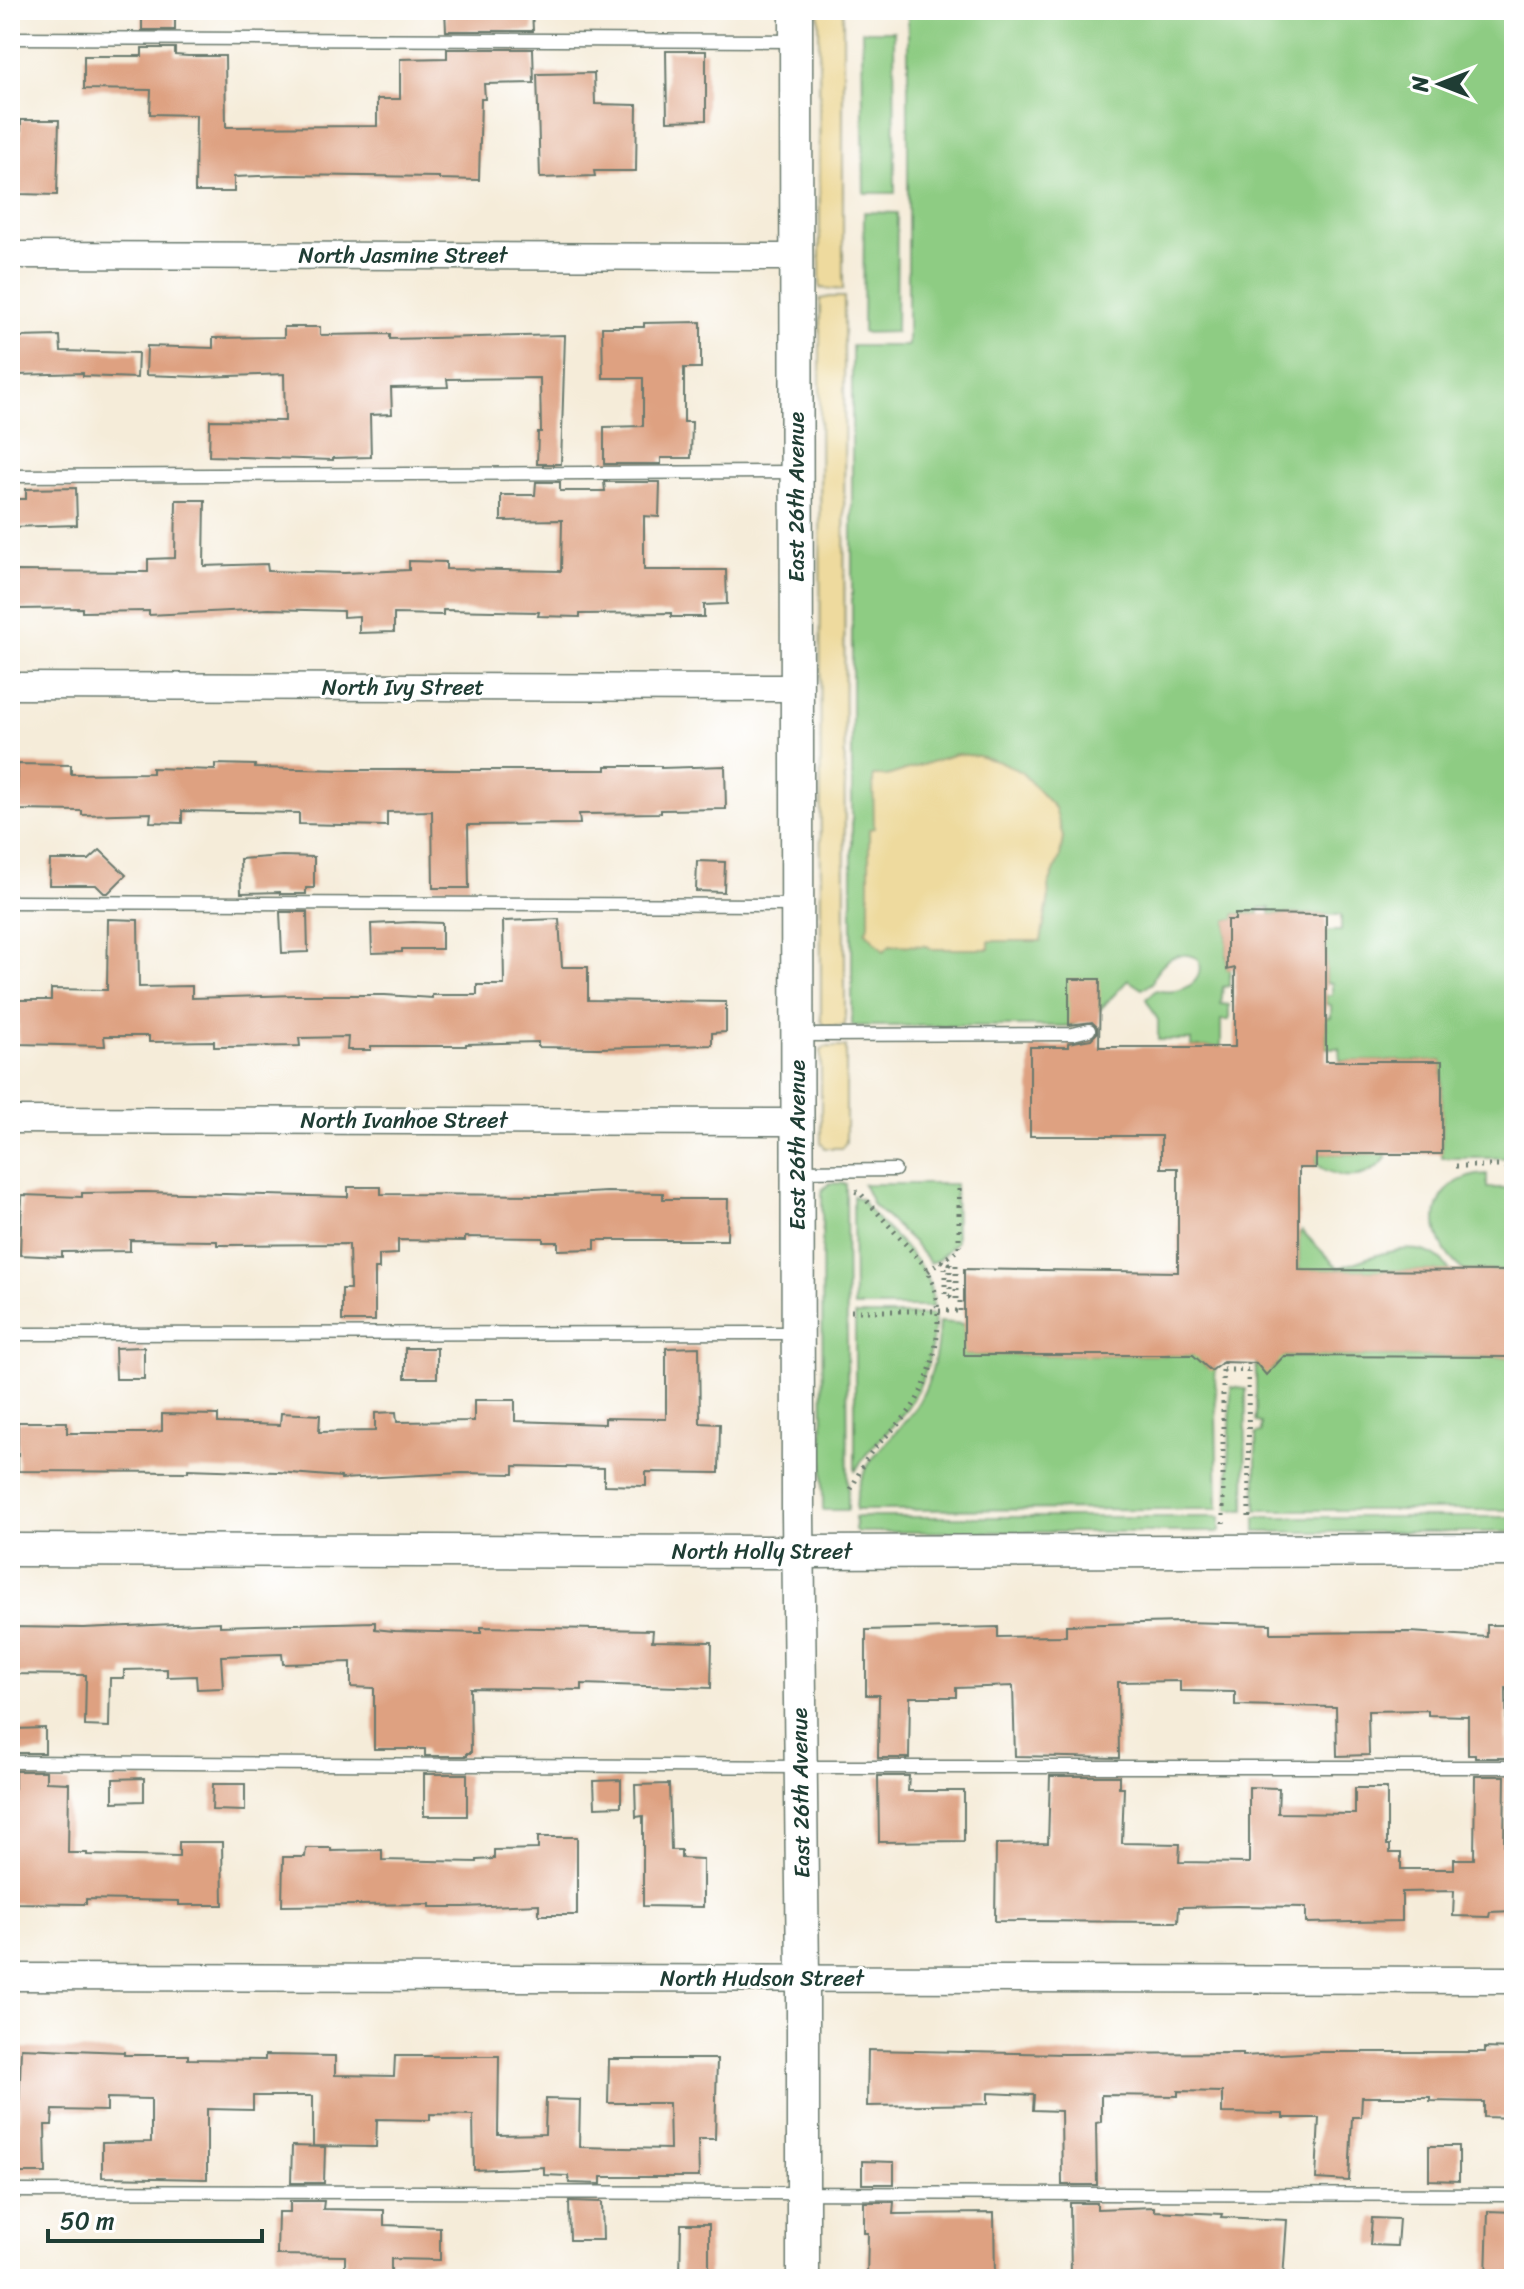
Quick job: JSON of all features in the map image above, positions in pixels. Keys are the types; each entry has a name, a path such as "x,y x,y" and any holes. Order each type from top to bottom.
{"street":[{"name":"East 26th Avenue","path":"796,26 797,1333 803,2279"},
{"name":"North Jasmine Street","path":"10,255 795,257"},
{"name":"North Ivy Street","path":"10,686 797,688"},
{"name":"North Ivanhoe Street","path":"10,1120 797,1122"},
{"name":"North Holly Street","path":"10,1550 1514,1550"},
{"name":"North Hudson Street","path":"10,1977 1514,1980"}],"lane":[{"path":"10,38 796,26"},
{"path":"10,476 795,472"},
{"path":"10,902 796,905"},
{"path":"797,1035 1073,1034 1089,1030"},
{"path":"797,1171 895,1170"},
{"path":"10,1334 797,1333"},
{"path":"10,1762 1514,1767"},
{"path":"10,2191 1514,2195"}],"path":[{"path":"1456,1166 1514,1166"},
{"path":"928,1271 959,1249 959,1184"},
{"path":"851,1191 860,1193 928,1271 935,1288 937,1311 932,1358 917,1400 869,1455 851,1489"},
{"path":"851,1311 962,1311 960,1300 956,1300 956,1264 950,1264 950,1296 945,1296 945,1265 942,1261"},
{"path":"1223,1362 1223,1532"},
{"path":"1223,1370 1248,1366 1249,1532"}],"green space":[{"path":"908,10 1514,10 1514,1158 1442,1158 1442,1061 1340,1061 1339,1048 1326,1048 1326,1017 1331,1017 1331,1005 1326,1004 1326,995 1332,995 1332,983 1326,983 1326,931 1341,931 1341,915 1270,914 1270,908 1259,908 1259,914 1235,914 1235,920 1227,920 1230,986 1223,987 1221,1004 1229,1005 1229,1020 1221,1020 1221,1047 1191,1047 1191,1040 1158,1040 1158,1020 1146,999 1156,990 1181,990 1194,982 1200,968 1198,959 1183,955 1163,963 1152,983 1142,989 1128,980 1095,1015 1071,1026 852,1026 852,346 908,346"},
{"path":"862,31 894,31 895,193 864,193"},
{"path":"864,212 897,213 896,332 863,333"},
{"path":"1316,1154 1386,1154 1386,1158 1361,1175 1343,1176 1316,1164"},
{"path":"1487,1174 1487,1188 1514,1188 1514,1271 1464,1271 1450,1257 1436,1226 1442,1197 1452,1185 1467,1177"},
{"path":"830,1183 846,1184 848,1510 823,1510 822,1190"},
{"path":"863,1184 955,1184 956,1242 938,1260 930,1263 913,1242 873,1205"},
{"path":"853,1196 861,1199 917,1261 931,1290 933,1307 854,1307"},
{"path":"1302,1231 1338,1268 1397,1250 1412,1250 1426,1252 1439,1259 1450,1271 1299,1270 1299,1234"},
{"path":"855,1315 934,1315 929,1360 919,1387 904,1412 868,1452 855,1472"},
{"path":"939,1322 964,1324 965,1355 1200,1355 1200,1361 1208,1368 1215,1368 1218,1509 856,1510 857,1493 867,1466 913,1411 925,1390 935,1357"},
{"path":"1514,1339 1514,1510 1256,1510 1256,1434 1261,1433 1261,1423 1256,1422 1256,1363 1263,1370 1271,1370 1277,1364 1277,1356 1513,1357"},
{"path":"1231,1387 1246,1389 1245,1510 1228,1510"},
{"path":"855,1517 1220,1517 1220,1532 858,1532 855,1530"},
{"path":"1256,1517 1514,1517 1514,1532 1256,1532"}],"sand":[{"path":"819,10 843,10 843,290 820,288"},
{"path":"844,297 845,1026 825,1026 821,1020 820,299"},
{"path":"956,754 1004,763 1022,773 1055,808 1063,837 1060,857 1048,887 1041,941 989,941 989,949 890,945 884,951 865,931 869,925 869,829 874,828 873,776 887,776"},
{"path":"825,1047 846,1047 846,1142 842,1148 825,1148 821,1143 821,1051"}],"building":[{"path":"142,10 175,10 175,30 142,30"},
{"path":"445,10 532,10 533,31 446,31"},
{"path":"142,48 175,48 175,55 225,56 226,127 377,126 377,99 400,99 400,59 447,58 447,49 533,49 534,83 484,84 479,180 287,175 234,177 234,192 195,192 196,115 150,114 151,90 84,89 84,56 142,56"},
{"path":"666,51 706,51 706,120 667,121"},
{"path":"594,73 595,104 637,105 636,171 594,171 595,176 540,178 537,74"},
{"path":"21,120 59,120 57,195 20,194"},
{"path":"701,322 701,368 684,368 684,422 692,422 691,458 661,458 661,464 604,464 604,427 643,426 643,378 603,378 602,327"},
{"path":"284,327 320,327 320,335 390,334 390,339 565,335 561,464 537,464 538,432 541,432 540,378 447,379 448,387 391,388 392,414 370,415 371,457 333,460 209,456 210,420 285,421 284,374 202,377 146,375 147,346 213,348 213,338 284,337"},
{"path":"60,336 61,351 138,353 137,378 83,376 83,373 18,375 17,337"},
{"path":"536,482 560,482 560,491 605,491 604,482 660,482 659,517 644,516 644,570 726,570 727,604 704,605 704,617 671,617 671,613 538,616 539,612 443,610 443,615 394,614 394,632 359,633 359,616 343,617 343,611 269,609 149,615 149,611 17,609 16,571 148,572 148,559 175,558 176,500 205,500 204,566 267,564 268,571 344,573 409,570 409,561 446,562 446,569 561,571 562,520 501,521 501,495 535,495"},
{"path":"76,488 77,525 10,527 10,499 26,499 26,489"},
{"path":"18,764 71,765 71,774 152,773 152,768 215,770 215,764 345,770 606,770 606,766 725,766 726,809 579,814 580,824 468,825 469,888 433,888 432,811 387,812 387,826 299,824 299,813 182,811 182,823 150,822 151,813 82,815 82,811 17,810"},
{"path":"100,850 126,875 108,893 96,885 49,885 50,860 89,860"},
{"path":"314,857 314,888 306,888 306,894 241,893 240,859"},
{"path":"697,861 725,862 724,892 696,891"},
{"path":"280,912 307,912 308,952 282,953"},
{"path":"1235,914 1326,915 1326,1061 1442,1061 1442,1154 1316,1154 1316,1168 1299,1168 1299,1270 1514,1271 1513,1357 1284,1356 1266,1375 1256,1363 1223,1362 1211,1371 1193,1355 964,1355 964,1269 1178,1272 1178,1168 1161,1168 1161,1136 1030,1136 1030,1047 1068,1047 1068,1043 1091,1039 1097,1033 1097,1027 1092,1022 1069,1025 1069,979 1100,979 1099,1047 1235,1047 1235,968 1227,970 1227,920 1235,920"},
{"path":"108,919 138,920 139,987 192,986 192,998 385,995 432,998 432,995 477,995 477,985 504,985 503,921 559,919 562,967 588,967 588,1000 726,1002 726,1032 712,1033 712,1045 598,1048 538,1047 538,1042 371,1046 371,1050 347,1050 348,1037 299,1038 300,1046 214,1047 214,1041 149,1042 149,1036 104,1036 105,1046 18,1044 19,1000 51,1000 51,989 107,990"},
{"path":"442,923 442,949 372,953 371,924"},
{"path":"348,1187 381,1187 381,1194 553,1195 607,1192 663,1193 663,1199 728,1199 727,1240 595,1240 595,1249 558,1250 558,1242 543,1242 543,1238 398,1240 398,1254 379,1255 379,1269 375,1269 375,1321 342,1321 342,1289 350,1289 349,1244 217,1245 217,1241 130,1240 130,1251 62,1252 62,1257 20,1255 22,1195 82,1197 82,1193 144,1192 348,1197"},
{"path":"144,1347 144,1379 116,1379 115,1348"},
{"path":"699,1347 700,1423 720,1424 719,1473 646,1472 646,1486 604,1485 604,1468 514,1466 514,1474 461,1473 341,1479 278,1472 188,1469 188,1472 18,1471 18,1422 67,1422 67,1433 149,1433 162,1431 162,1414 218,1415 218,1423 280,1425 281,1413 320,1415 319,1432 375,1431 375,1413 396,1412 397,1422 474,1421 474,1400 515,1400 515,1421 605,1424 605,1418 666,1419 666,1348"},
{"path":"405,1348 437,1348 437,1378 405,1378"},
{"path":"220,1622 220,1626 375,1622 375,1629 394,1631 481,1633 481,1627 653,1630 652,1641 712,1642 711,1688 582,1684 582,1690 470,1688 471,1753 467,1756 425,1756 425,1749 374,1749 374,1688 351,1687 351,1662 283,1664 282,1654 221,1656 223,1688 197,1689 196,1676 167,1677 167,1669 124,1670 124,1678 110,1678 109,1727 85,1726 86,1675 10,1674 10,1627 83,1628"},
{"path":"1181,1622 1271,1624 1271,1633 1410,1632 1487,1637 1487,1625 1514,1625 1514,1688 1506,1688 1507,1755 1505,1758 1475,1758 1475,1755 1468,1755 1468,1716 1428,1715 1428,1710 1368,1711 1369,1755 1337,1756 1336,1707 1235,1705 1235,1692 1180,1691 1180,1681 1118,1682 1119,1758 1015,1756 1013,1686 956,1688 956,1697 910,1697 909,1758 878,1758 879,1695 866,1695 866,1630 998,1627 998,1637 1066,1636 1066,1625"},
{"path":"45,1728 45,1753 15,1753 14,1729"},
{"path":"15,1771 46,1771 46,1782 69,1783 68,1853 179,1857 179,1842 222,1842 223,1905 86,1899 86,1904 10,1903 10,1788 15,1788"},
{"path":"424,1774 467,1774 467,1816 424,1816"},
{"path":"878,1776 909,1776 908,1791 964,1791 964,1841 879,1842"},
{"path":"1050,1776 1119,1776 1119,1787 1124,1787 1122,1843 1180,1844 1179,1862 1249,1863 1249,1787 1279,1788 1278,1813 1355,1814 1355,1788 1387,1788 1387,1845 1390,1845 1390,1853 1401,1853 1401,1869 1454,1869 1454,1859 1474,1859 1475,1776 1505,1776 1504,1848 1514,1848 1514,1911 1490,1912 1489,1917 1453,1916 1454,1891 1402,1892 1402,1921 1306,1923 1306,1907 1236,1906 1179,1907 1178,1922 995,1921 996,1844 1048,1843"},
{"path":"144,1778 144,1801 113,1802 113,1779"},
{"path":"621,1780 621,1806 595,1807 594,1781"},
{"path":"213,1784 245,1784 245,1811 212,1810"},
{"path":"669,1784 671,1850 681,1850 681,1858 703,1859 703,1907 643,1906 643,1816 636,1817 635,1785"},
{"path":"538,1837 577,1837 577,1915 539,1915 539,1904 464,1907 430,1907 430,1904 282,1906 283,1857 305,1857 306,1848 382,1850 382,1860 477,1862 494,1859 494,1850 538,1849"},
{"path":"21,2048 124,2052 124,2055 188,2055 188,2059 265,2060 265,2055 335,2056 335,2075 394,2076 395,2056 499,2056 498,2135 545,2134 546,2099 580,2100 579,2147 670,2149 669,2103 608,2103 609,2059 717,2059 715,2139 698,2139 699,2177 601,2177 601,2184 569,2183 568,2176 544,2175 544,2167 474,2170 473,2115 430,2114 430,2120 377,2119 376,2147 313,2146 313,2096 253,2096 253,2110 207,2109 207,2179 102,2177 102,2143 151,2142 151,2099 107,2098 107,2111 53,2110 52,2125 45,2125 46,2173 10,2173 10,2143 18,2143"},
{"path":"1485,2048 1514,2049 1514,2118 1484,2117 1484,2102 1430,2101 1430,2097 1362,2097 1361,2117 1352,2117 1349,2181 1316,2179 1319,2118 1222,2113 1222,2092 1178,2091 1178,2096 1101,2095 1101,2122 1096,2123 1097,2185 1062,2185 1061,2111 1033,2110 1034,2095 988,2093 988,2104 867,2106 868,2050 1065,2054 1243,2053 1243,2056 1320,2052 1485,2052"},
{"path":"292,2146 325,2147 324,2183 291,2183"},
{"path":"1429,2146 1459,2146 1459,2181 1429,2180"},
{"path":"862,2161 894,2162 894,2184 862,2184"},
{"path":"290,2201 324,2201 323,2209 384,2210 384,2225 440,2227 440,2260 391,2259 391,2279 345,2279 345,2256 277,2255 278,2212 290,2212"},
{"path":"569,2201 602,2202 603,2240 570,2240"},
{"path":"864,2202 894,2202 893,2214 994,2213 995,2279 867,2279 868,2233 864,2233"},
{"path":"1070,2203 1097,2203 1097,2209 1154,2207 1154,2211 1287,2220 1283,2279 1071,2279"},
{"path":"1488,2211 1514,2212 1514,2279 1486,2279"},
{"path":"1372,2218 1399,2219 1397,2246 1370,2245"},
{"path":"681,2224 709,2224 709,2279 680,2279"}]}
